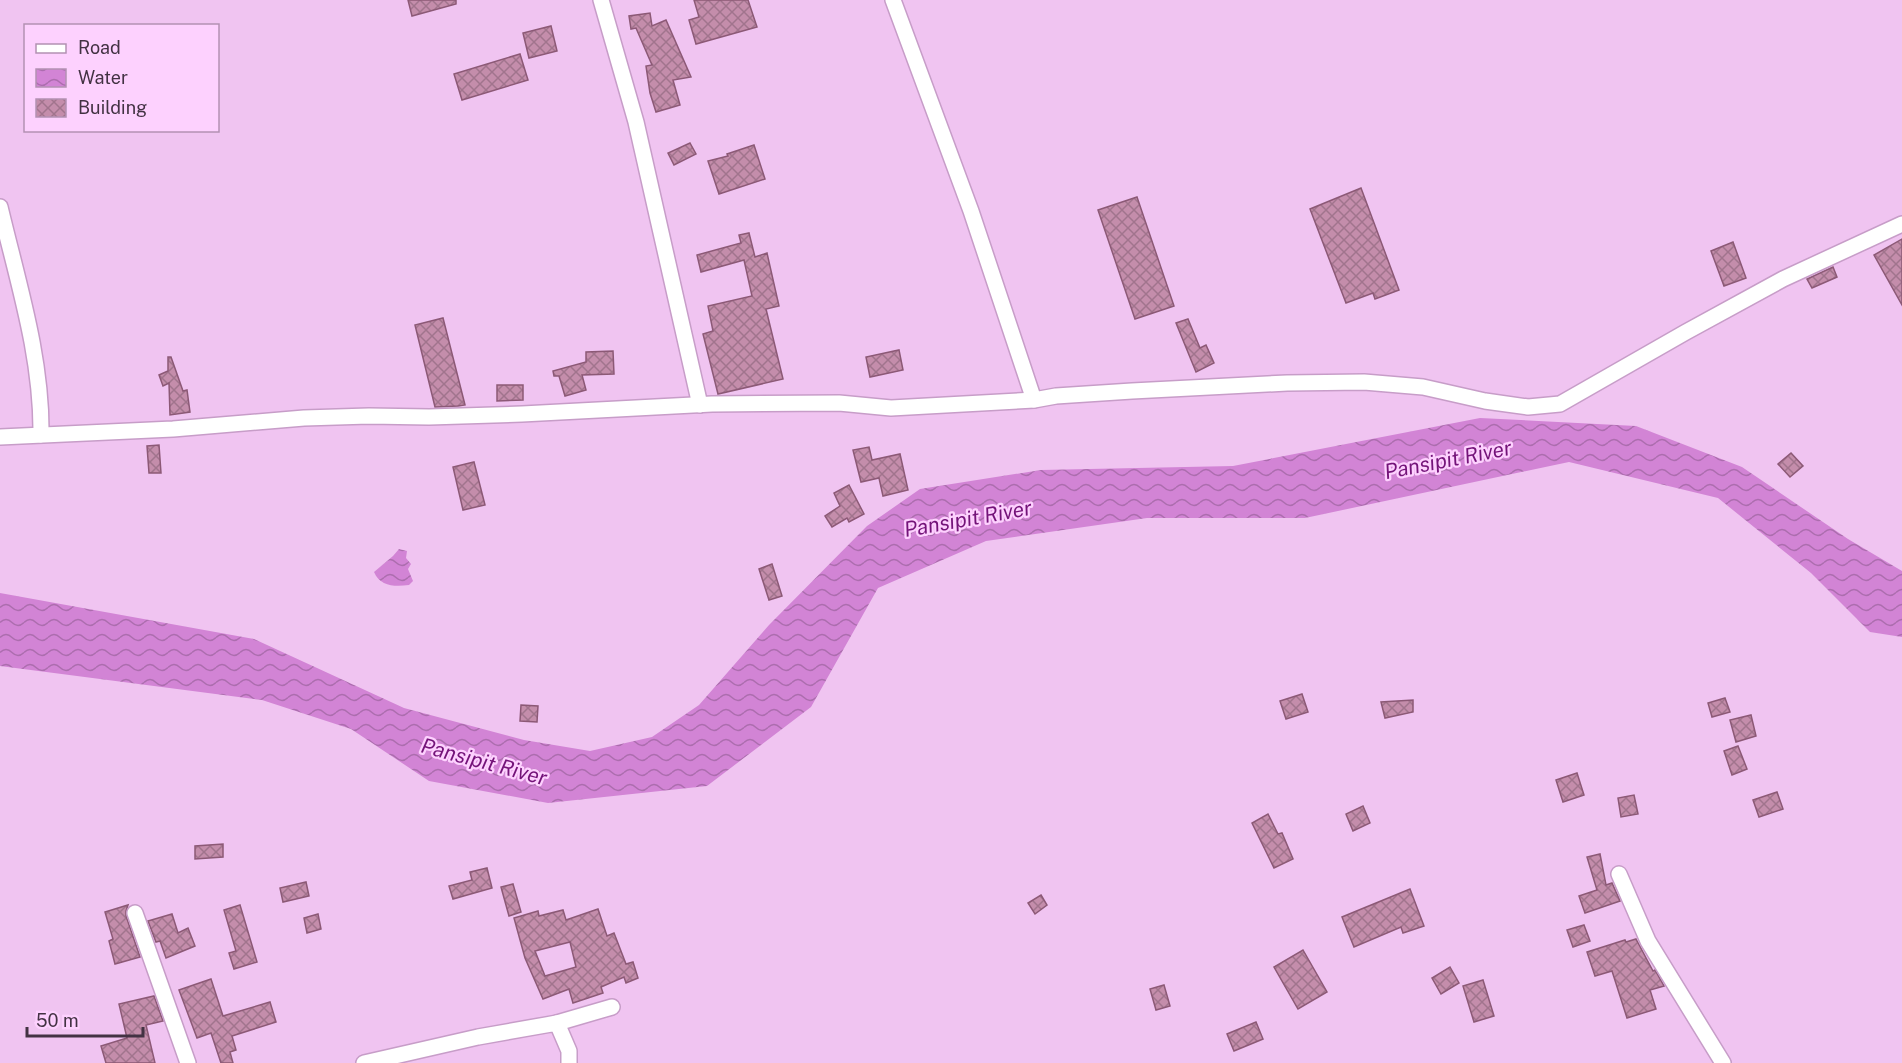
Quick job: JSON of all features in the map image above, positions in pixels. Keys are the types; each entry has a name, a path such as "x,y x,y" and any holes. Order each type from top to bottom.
{"street":[{"path":"601,0 636,122 700,405"},
{"path":"893,0 971,211 1034,400"},
{"path":"0,207 34,345 42,412 41,435"},
{"path":"0,437 173,429 303,418 522,414 700,405 839,403 891,408 1287,383 1364,382 1423,387 1485,401 1528,407 1560,405 1783,279 1902,224"},
{"path":"1619,874 1648,941 1723,1063"},
{"path":"135,913 188,1063"},
{"path":"364,1063 478,1037 557,1023 612,1007"},
{"path":"557,1023 569,1051 569,1063"}],"water":[{"name":"Pansipit River","path":"1480,418 1636,426 1742,467 1848,539 1902,571 1902,637 1870,632 1811,573 1718,498 1569,462 1305,518 1147,518 986,541 878,588 811,707 707,786 548,803 429,781 351,729 262,700 0,666 0,593 254,639 404,708 524,740 590,751 652,737 699,705 769,625 867,526 920,489 1041,470 1233,466"},
{"path":"399,549 407,551 406,558 411,564 408,569 413,581 409,585 398,586 384,583 374,572"}],"building":[{"path":"408,0 456,0 456,4 412,16"},
{"path":"694,0 748,0 757,27 696,44 689,20 699,17"},
{"path":"650,13 652,26 666,20 691,77 673,80 680,105 656,112 650,93 646,66 652,65 636,28 631,29 629,16"},
{"path":"551,26 557,51 529,58 523,33"},
{"path":"520,54 528,80 462,100 454,74"},
{"path":"690,143 696,154 674,165 668,153"},
{"path":"754,145 765,179 719,194 708,161 728,156 727,154"},
{"path":"1361,188 1399,290 1375,299 1373,293 1346,303 1310,209"},
{"path":"1137,197 1174,306 1135,319 1098,210"},
{"path":"749,233 755,257 767,253 779,306 766,309 783,379 718,394 703,334 713,331 708,306 752,296 744,260 701,272 697,255 741,243 739,235"},
{"path":"1902,239 1902,305 1874,255"},
{"path":"1733,242 1746,278 1724,286 1711,251"},
{"path":"1833,267 1837,277 1812,288 1807,279"},
{"path":"443,318 465,405 435,407 415,325"},
{"path":"1188,319 1200,348 1206,345 1214,363 1196,372 1176,323"},
{"path":"899,350 903,370 870,377 866,357"},
{"path":"613,351 614,374 582,375 586,390 565,396 559,376 554,376 553,371 586,362 586,352"},
{"path":"168,357 171,357 183,391 187,390 190,412 170,415 169,383 163,386 159,375 168,371"},
{"path":"497,385 523,385 523,400 497,401"},
{"path":"159,445 161,473 149,473 147,446"},
{"path":"869,447 872,460 900,454 908,490 883,496 879,478 861,482 853,450"},
{"path":"1791,453 1803,466 1790,477 1778,464"},
{"path":"474,462 485,505 463,510 453,467"},
{"path":"849,485 864,514 849,522 847,518 832,527 825,516 840,506 834,493"},
{"path":"772,564 782,596 769,600 759,569"},
{"path":"1302,694 1308,712 1286,719 1280,701"},
{"path":"1725,698 1730,712 1712,717 1708,703"},
{"path":"1413,700 1413,712 1385,718 1381,702"},
{"path":"521,705 538,706 537,722 520,721"},
{"path":"1751,715 1756,736 1736,742 1730,720"},
{"path":"1738,746 1747,769 1732,775 1724,751"},
{"path":"1577,773 1584,795 1563,802 1556,780"},
{"path":"1777,792 1783,809 1759,817 1753,800"},
{"path":"1634,795 1638,814 1621,817 1618,798"},
{"path":"1363,806 1370,823 1353,831 1346,814"},
{"path":"1268,814 1278,834 1282,833 1293,859 1274,868 1252,823"},
{"path":"223,844 223,857 195,859 195,846"},
{"path":"1600,854 1606,885 1612,883 1620,901 1585,913 1579,896 1597,890 1587,857"},
{"path":"487,868 492,888 453,899 449,886 472,880 470,872"},
{"path":"306,882 309,896 283,902 280,888"},
{"path":"513,884 521,912 509,916 501,887"},
{"path":"1410,889 1424,926 1403,933 1401,927 1354,947 1342,917"},
{"path":"1041,895 1047,905 1035,914 1028,903"},
{"path":"128,905 126,916 140,957 115,964 109,941 113,939 105,912"},
{"path":"240,905 257,962 234,969 229,953 236,951 224,910"},
{"path":"598,909 607,936 614,933 626,964 633,962 638,978 626,983 624,977 601,987 603,993 573,1003 569,989 543,999 525,958 514,918 538,911 539,916 563,910 566,920","holes":["570,942 576,967 545,976 535,951"]},
{"path":"172,914 178,933 188,928 195,946 166,958 160,941 156,942 148,921"},
{"path":"318,914 321,929 307,933 304,918"},
{"path":"1584,925 1590,941 1573,947 1567,930"},
{"path":"1636,939 1664,986 1650,990 1656,1009 1627,1018 1612,971 1595,976 1587,952 1625,940 1626,942"},
{"path":"1303,950 1327,992 1298,1009 1274,967"},
{"path":"1450,967 1459,983 1441,994 1432,978"},
{"path":"211,979 223,1016 270,1002 276,1022 232,1036 236,1050 230,1052 233,1063 221,1063 211,1033 197,1038 179,990"},
{"path":"1483,980 1494,1016 1474,1022 1463,986"},
{"path":"1164,985 1170,1006 1156,1010 1150,989"},
{"path":"154,996 163,1021 146,1025 155,1063 106,1063 101,1046 127,1038 119,1004"},
{"path":"1256,1022 1263,1039 1234,1051 1227,1034"}]}
